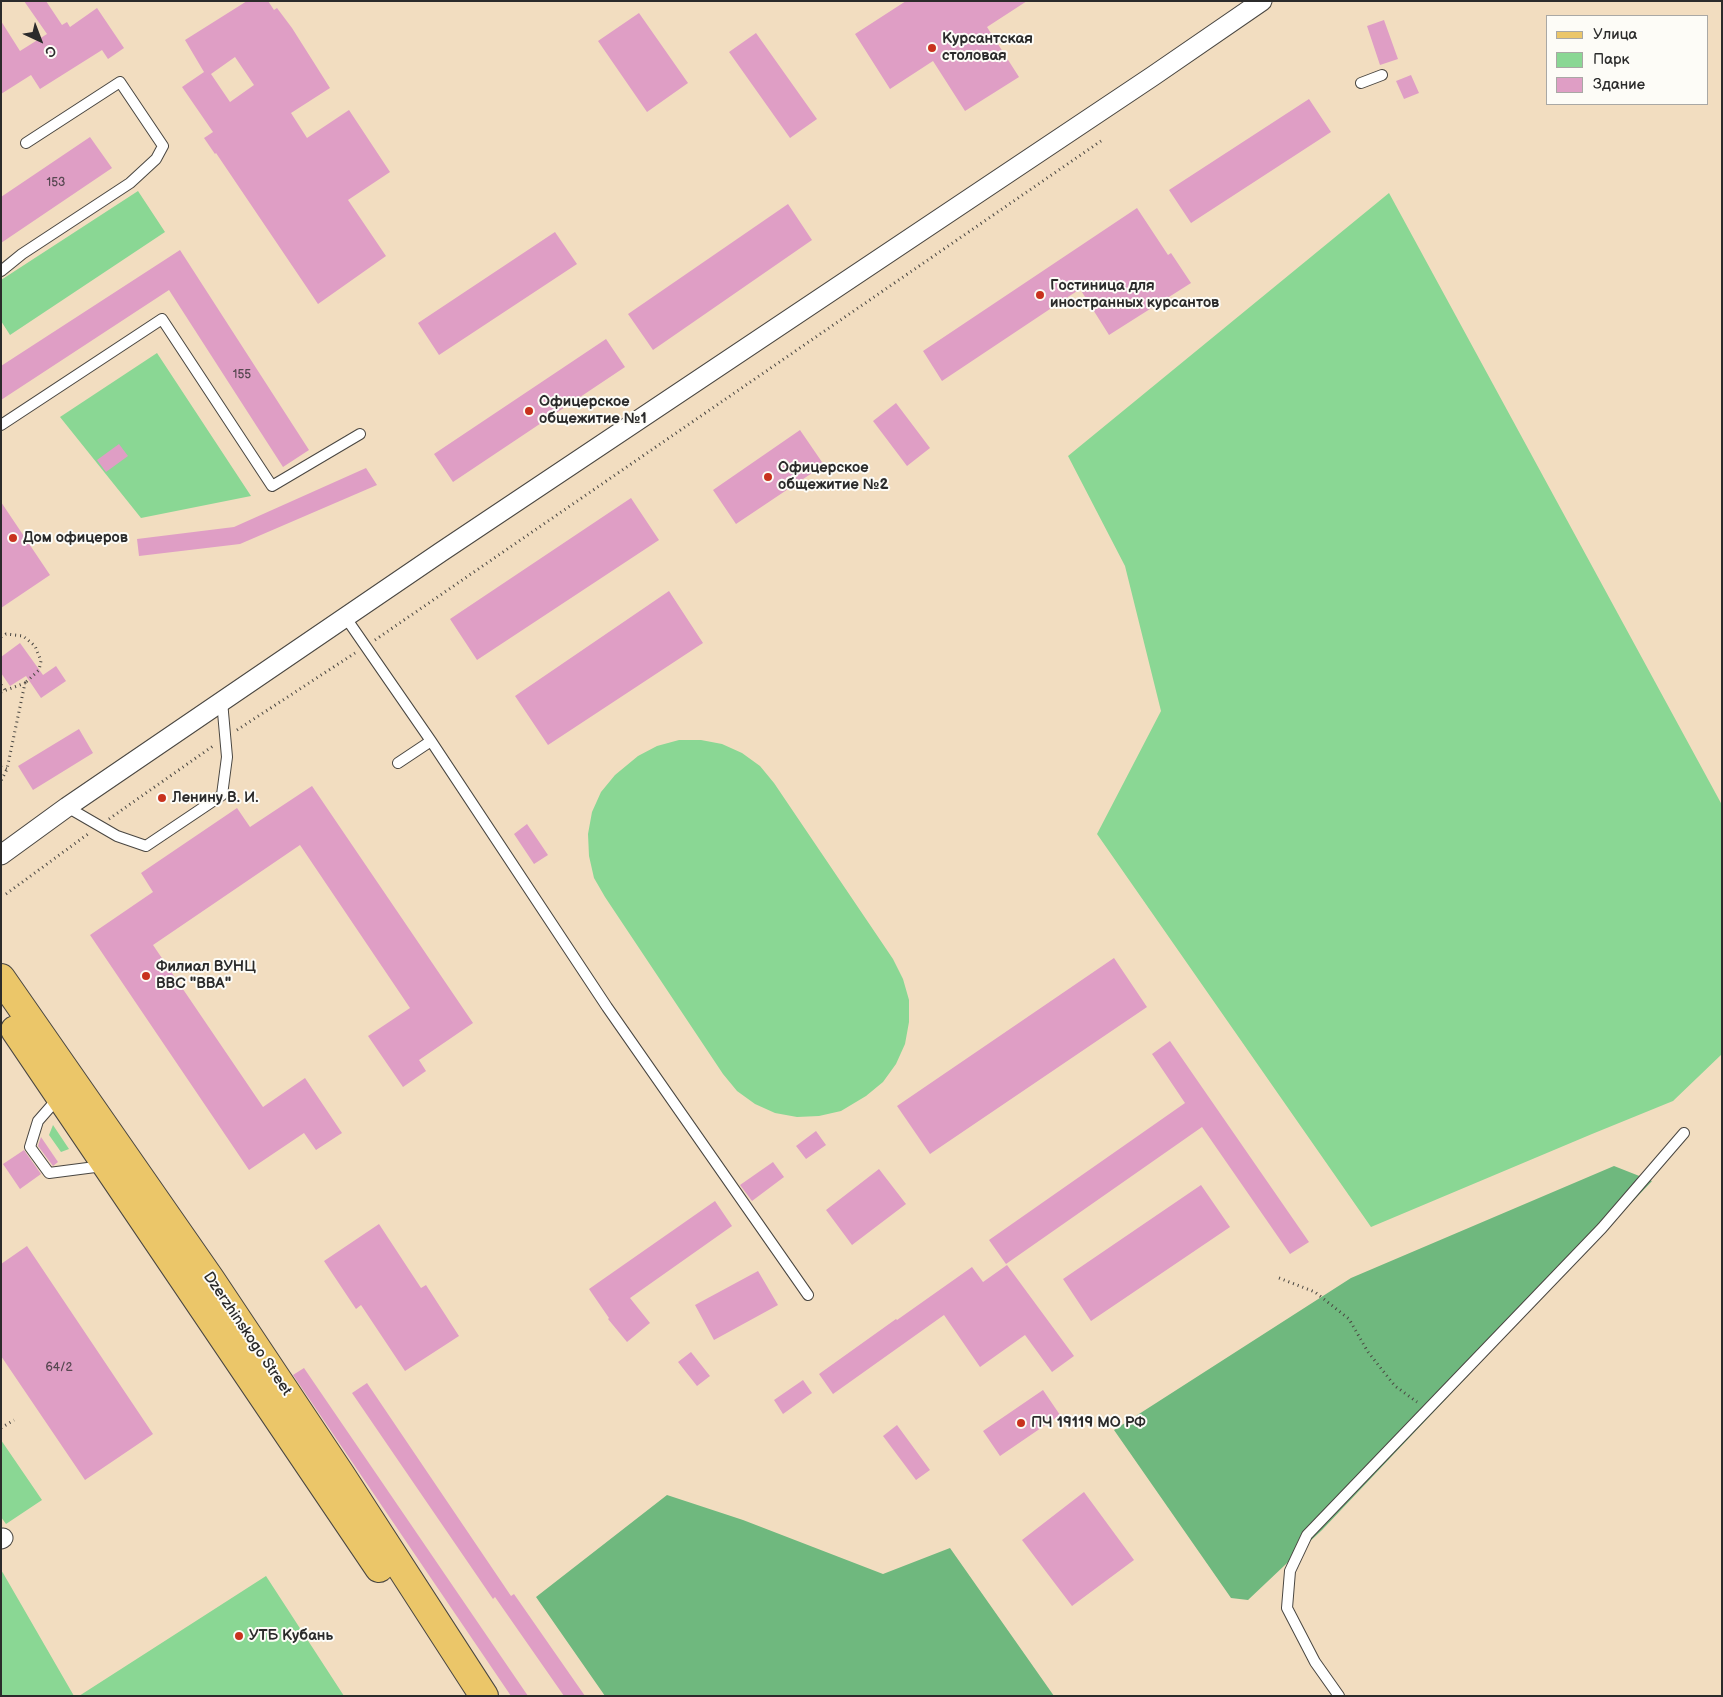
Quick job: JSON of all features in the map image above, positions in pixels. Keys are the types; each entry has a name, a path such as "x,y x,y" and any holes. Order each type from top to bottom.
{"main road":[{"name":"Dzerzhinskogo Street","path":"1,978 202,1286 464,1696"},
{"name":"Dzerzhinskogo Street","path":"1,1010 106,1166 202,1286 335,1467 484,1696"}],"street":[{"path":"1,854 458,541 1262,1"}],"lane":[{"path":"1361,83 1382,75"},
{"path":"1,271 22,254 130,183 156,159 163,146 120,82 26,143"},
{"path":"1,425 162,319 272,486 360,434"},
{"path":"346,618 431,741 607,1007 808,1295"},
{"path":"68,807 117,836 146,846 222,795 227,757 222,701"},
{"path":"398,762 431,741"},
{"path":"59,1097 38,1121 30,1147 49,1173 106,1166"},
{"path":"1339,1696 1315,1662 1287,1608 1290,1571 1307,1535 1602,1228 1684,1132"}],"path":[{"path":"6,894 226,738 366,646 1101,141"},
{"path":"1,637 6,634 23,636 34,646 41,661 39,670 25,683 3,691 1,686"},
{"path":"1,781 7,769 25,683"},
{"path":"1,767 7,769"},
{"path":"1279,1278 1315,1292 1349,1319 1368,1352 1395,1386 1427,1410"},
{"path":"1,1428 14,1420"}],"green space":[{"path":"138,191 165,232 10,335 1,321 1,280"},
{"path":"1389,193 1722,805 1722,1054 1673,1101 1371,1227 1097,834 1161,711 1125,566 1068,456"},
{"path":"157,353 251,496 141,518 60,417"},
{"path":"679,740 701,740 722,744 742,753 760,766 774,783 893,959 903,979 909,1000 909,1022 905,1044 896,1064 883,1082 866,1096 841,1111 819,1116 797,1117 775,1113 755,1104 737,1091 723,1074 594,878 589,856 588,834 592,812 601,792 615,775 638,756 657,746"},
{"path":"53,1125 69,1149 61,1152 49,1135"},
{"path":"1614,1166 1652,1181 1322,1530 1248,1600 1231,1598 1114,1430 1351,1278"},
{"path":"1,1440 42,1500 6,1524 1,1517"},
{"path":"667,1495 743,1520 883,1574 950,1548 1054,1696 605,1696 536,1597"},
{"path":"1,1570 3,1573 74,1696 1,1696"},
{"name":"УТБ Кубань","path":"266,1576 344,1696 79,1696"}],"building":[{"path":"24,1 46,1 62,25 67,22 70,27 97,8 124,48 108,59 102,50 40,89 31,75 1,94 1,21 20,51 47,34"},
{"path":"247,1 268,1 274,10 277,8 292,28 330,88 291,113 307,138 349,110 390,172 348,200 386,256 318,304 204,138 213,132 182,87 204,72 185,40","holes":["235,57 254,85 230,102 211,74"]},
{"name":"Курсантская столовая","path":"906,1 1027,1 987,27 1019,77 965,111 933,61 890,89 855,34"},
{"path":"639,13 688,83 647,112 598,41"},
{"path":"1384,20 1398,59 1380,65 1367,26"},
{"path":"756,33 817,119 790,138 729,52"},
{"path":"1411,75 1419,93 1404,99 1396,81"},
{"path":"1309,99 1331,132 1191,223 1169,190"},
{"path":"90,137 112,168 1,243 1,197"},
{"path":"788,204 812,240 653,350 628,314"},
{"name":"Гостиница для иностранных курсантов","path":"1137,208 1168,255 1171,253 1191,283 1109,335 1080,289 942,381 923,351"},
{"path":"555,232 577,264 439,355 418,323"},
{"path":"180,250 309,450 283,467 169,290 1,400 1,366"},
{"name":"Офицерское общежитие №1","path":"606,339 625,367 453,482 434,454"},
{"path":"896,403 930,448 907,466 873,421"},
{"name":"Офицерское общежитие №2","path":"800,430 824,465 736,524 713,490"},
{"path":"119,444 128,456 106,472 97,460"},
{"path":"366,468 377,485 240,544 139,556 137,539 234,527"},
{"path":"631,498 659,540 477,660 450,619"},
{"name":"Дом офицеров","path":"1,502 50,575 1,608"},
{"path":"669,591 703,643 548,745 515,696"},
{"path":"20,643 43,675 56,666 66,681 41,698 26,676 10,686 1,673 1,657"},
{"path":"79,729 93,753 33,790 18,766"},
{"name":"Филиал ВУНЦ ВВС \"ВВА\"","path":"312,786 473,1023 419,1060 426,1071 403,1087 368,1036 410,1008 300,845 153,945 263,1107 305,1078 342,1133 316,1150 304,1133 249,1170 90,935 153,892 141,873 237,808 250,827"},
{"path":"527,824 548,855 534,864 514,834"},
{"path":"1114,958 1147,1007 930,1154 897,1106"},
{"path":"1170,1041 1309,1242 1290,1254 1202,1127 1006,1264 989,1240 1185,1103 1152,1054"},
{"path":"816,1131 826,1145 806,1159 796,1146"},
{"path":"41,1137 58,1162 53,1166 38,1146"},
{"path":"24,1150 41,1174 20,1189 3,1164"},
{"path":"773,1162 784,1177 752,1201 740,1185"},
{"path":"879,1169 906,1204 852,1245 826,1210"},
{"path":"1201,1185 1230,1227 1091,1321 1063,1279"},
{"path":"715,1201 732,1226 630,1298 650,1323 627,1342 608,1319 589,1289"},
{"path":"379,1224 421,1288 426,1285 459,1336 405,1371 361,1305 356,1309 324,1261"},
{"path":"27,1246 153,1434 85,1480 1,1356 1,1264"},
{"path":"1007,1265 1074,1356 1052,1372 1025,1335 980,1367 944,1315 833,1394 819,1374 972,1267 983,1282"},
{"path":"758,1271 778,1305 714,1340 695,1305"},
{"path":"691,1352 710,1376 697,1386 678,1362"},
{"path":"304,1368 528,1696 511,1696 293,1375"},
{"path":"803,1380 812,1393 783,1414 774,1400"},
{"path":"367,1383 511,1596 514,1594 585,1696 564,1696 495,1597 493,1599 352,1393"},
{"name":"ПЧ 19119 МО РФ","path":"1043,1390 1060,1415 1000,1456 983,1431"},
{"path":"897,1425 930,1470 916,1480 883,1436"},
{"path":"1084,1492 1134,1560 1072,1606 1022,1540"}],"place":[{"name":"Курсантская столовая","path":"932,48"},
{"name":"Гостиница для иностранных курсантов","path":"1040,295"},
{"name":"Офицерское общежитие №1","path":"529,411"},
{"name":"Офицерское общежитие №2","path":"768,477"},
{"name":"Дом офицеров","path":"13,538"},
{"name":"Ленину В. И.","path":"162,798"},
{"name":"Филиал ВУНЦ ВВС \"ВВА\"","path":"146,976"},
{"name":"ПЧ 19119 МО РФ","path":"1021,1423"},
{"name":"УТБ Кубань","path":"239,1636"}]}
